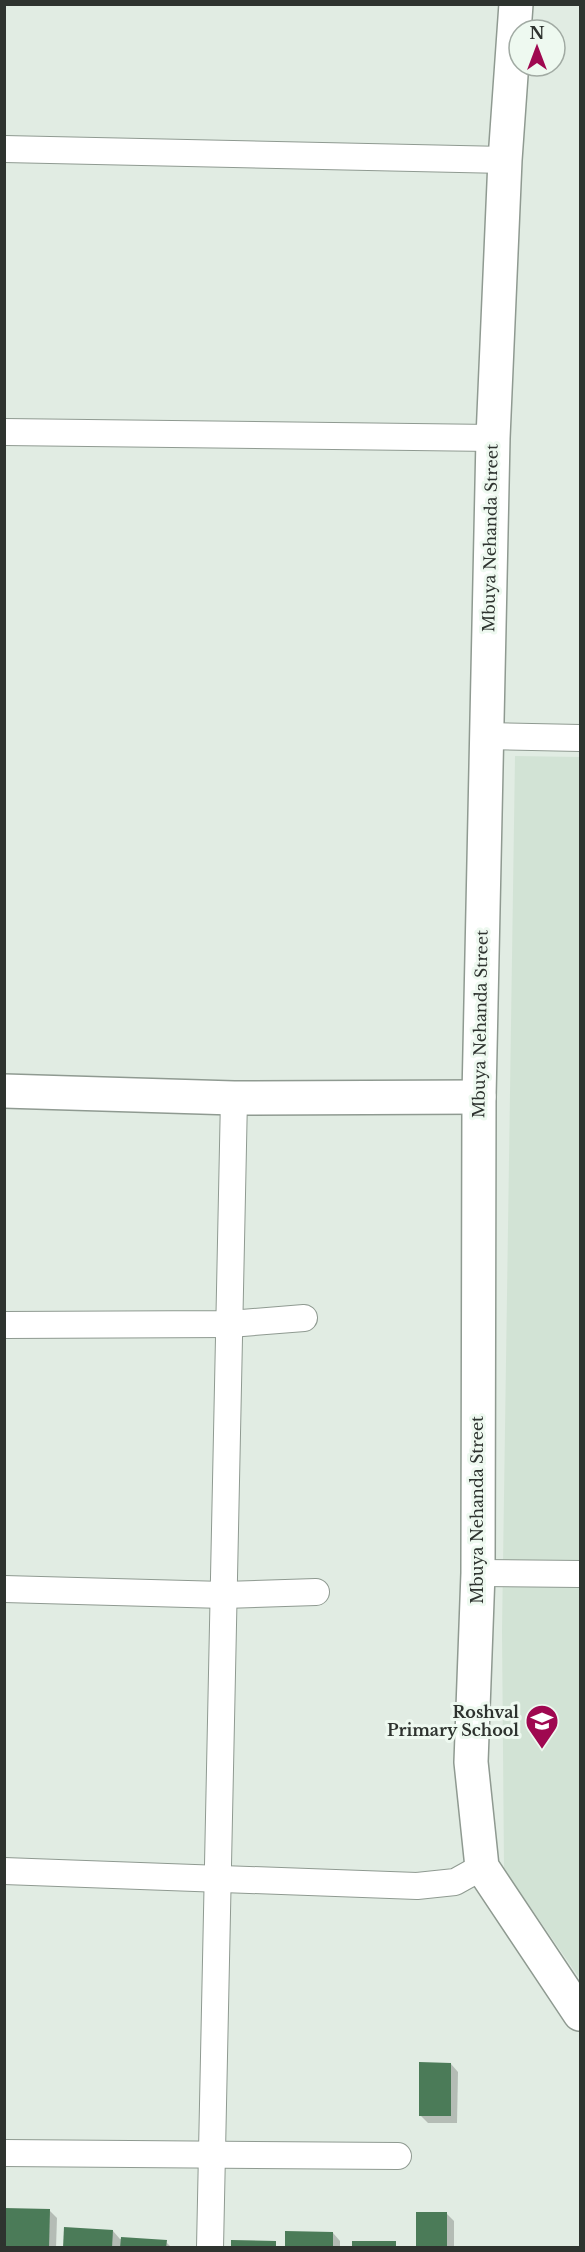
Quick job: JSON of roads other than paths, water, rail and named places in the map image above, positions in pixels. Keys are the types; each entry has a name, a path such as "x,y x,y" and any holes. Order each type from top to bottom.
{"street":[{"name":"Mbuya Nehanda Street","path":"516,4 505,160 493,438 485,736 479,1096 478,1573 471,1762 482,1867 580,2014"},
{"path":"4,149 505,160"},
{"path":"4,432 493,438"},
{"path":"485,736 580,738"},
{"path":"4,1091 234,1098 479,1096"},
{"path":"210,2247 234,1098"},
{"path":"4,1326 230,1324 304,1318"},
{"path":"478,1573 580,1574"},
{"path":"4,1589 224,1594 316,1592"},
{"path":"4,1871 417,1886 455,1882 482,1867"},
{"path":"4,2153 398,2156"}],"place":[{"name":"Roshval Primary School","path":"542,1750"}]}
